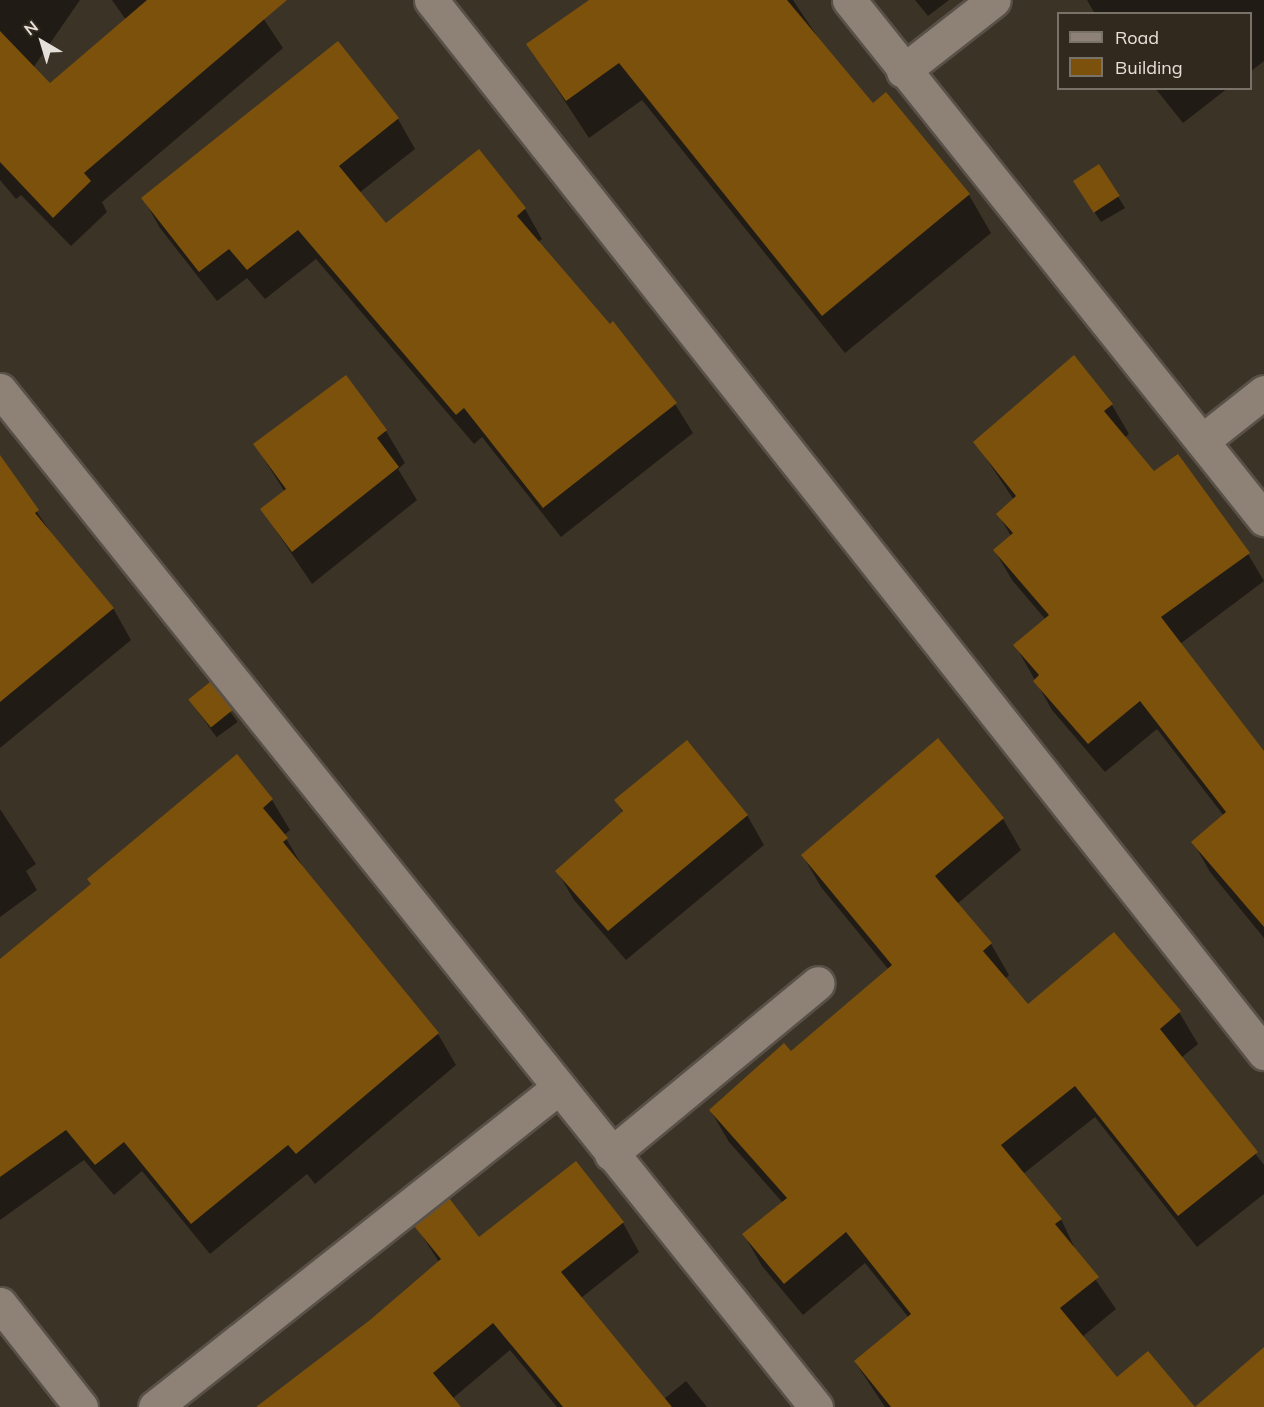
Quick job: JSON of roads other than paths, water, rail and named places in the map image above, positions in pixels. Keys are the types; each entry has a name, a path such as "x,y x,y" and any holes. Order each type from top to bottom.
{"street":[{"path":"431,0 1264,1053"},
{"path":"849,0 903,71 1264,519"},
{"path":"903,71 994,0"},
{"path":"0,390 611,1155 816,1407"},
{"path":"1202,441 1264,392"},
{"path":"611,1155 818,983"},
{"path":"155,1407 558,1088"},
{"path":"0,1304 81,1407"}]}
